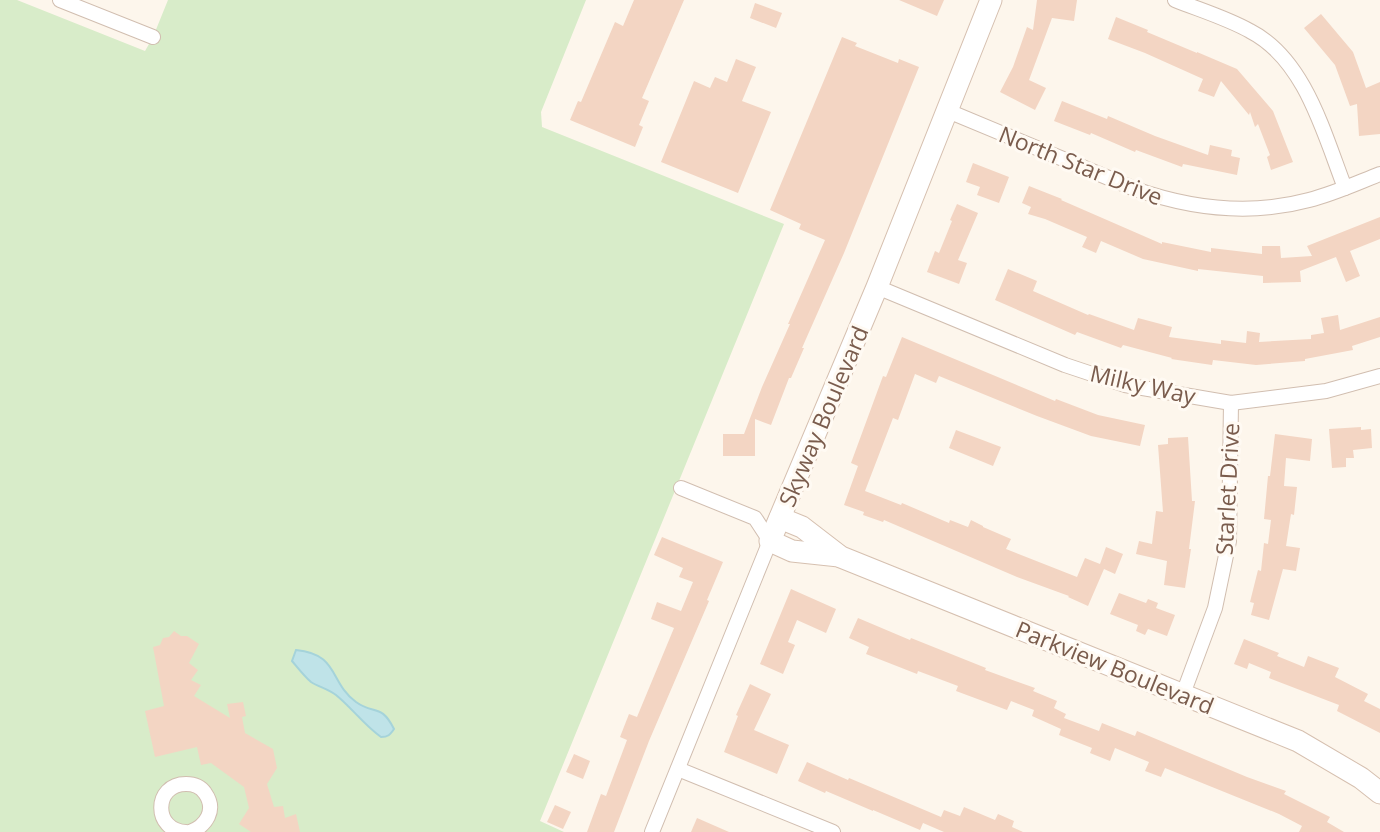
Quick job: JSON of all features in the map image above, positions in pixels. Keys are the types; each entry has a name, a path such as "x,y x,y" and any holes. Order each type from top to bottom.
{"street":[{"path":"60,0 153,37"},
{"name":"Skyway Boulevard","path":"652,832 877,287 991,0"},
{"path":"1175,0 1250,31 1269,43 1285,60 1310,99 1346,188"},
{"name":"North Star Drive","path":"948,111 1135,189 1187,204 1235,210 1260,208 1310,200 1380,174"},
{"name":"Milky Way","path":"877,287 1065,365 1125,385 1231,403 1326,391 1380,376"},
{"name":"Starlet Drive","path":"1183,694 1215,608 1229,541 1231,403"},
{"path":"681,488 755,518 770,541"},
{"name":"Parkview Boulevard","path":"780,519 802,527 841,557"},
{"name":"Parkview Boulevard","path":"770,541 792,551 841,557 1298,741 1361,778 1380,793"},
{"path":"678,769 832,832"}],"green space":[{"path":"0,0 17,0 145,51 168,0 586,0 541,112 542,127 784,224 540,821 564,832 0,832"}],"water":[{"path":"296,650 320,657 327,663 347,694 362,706 385,716 394,729 391,733 381,737 336,695 311,682 292,661"}],"building":[{"path":"634,0 684,0 642,98 649,101 639,125 643,127 635,147 570,120 578,101 581,102 615,22 623,26"},
{"path":"899,0 944,0 937,16"},
{"path":"1037,0 1077,0 1074,21 1052,18 1029,80 1046,88 1035,110 1000,92 1013,67 1027,27 1033,30"},
{"path":"755,3 782,13 776,28 750,18"},
{"path":"1321,14 1353,52 1366,88 1380,82 1380,134 1359,136 1357,104 1350,106 1335,65 1304,28"},
{"path":"1116,17 1237,69 1273,111 1293,162 1271,170 1267,157 1270,155 1258,124 1255,127 1250,112 1249,115 1221,81 1214,97 1198,91 1203,79 1108,39"},
{"path":"842,37 857,43 855,46 898,63 899,59 919,67 771,425 755,419 755,456 723,456 723,434 744,434 825,240 799,229 801,224 770,210"},
{"path":"736,59 756,67 742,101 771,112 738,193 661,162 694,81 710,88 715,77 727,82"},
{"path":"1062,101 1208,155 1210,145 1232,150 1231,156 1240,158 1237,175 1183,164 1182,167 1054,121"},
{"path":"973,163 1009,177 999,203 977,195 980,187 966,182"},
{"path":"1029,186 1162,244 1211,252 1211,248 1262,254 1262,246 1280,246 1281,258 1312,256 1307,246 1380,217 1380,239 1350,251 1360,276 1346,282 1336,257 1300,271 1301,282 1263,283 1263,276 1198,271 1143,259 1101,241 1096,253 1082,247 1087,237 1028,214 1031,207 1022,203"},
{"path":"957,204 978,213 958,260 967,263 959,284 927,272 935,251 939,253"},
{"path":"1008,269 1037,281 1033,291 1088,315 1134,330 1138,318 1172,327 1169,337 1221,344 1221,340 1246,343 1247,331 1260,333 1259,342 1311,339 1311,335 1324,333 1321,318 1338,315 1340,330 1380,317 1380,337 1352,346 1353,350 1305,361 1256,365 1213,360 1212,365 1171,359 1123,345 1121,348 1077,332 1075,335 995,300"},
{"path":"902,337 1055,401 1056,399 1098,415 1145,425 1140,446 1091,436 939,376 936,383 915,374 898,420 893,418 865,491 949,523 950,520 968,527 971,520 1011,539 1006,549 1077,577 1085,558 1100,564 1106,547 1123,554 1115,574 1104,569 1088,606 844,505 858,466 851,463 883,376 886,377"},
{"path":"1361,427 1361,430 1371,429 1372,448 1353,450 1354,458 1346,458 1346,467 1332,468 1329,429"},
{"path":"956,430 1001,447 993,466 949,448"},
{"path":"1275,434 1312,439 1310,461 1286,458 1284,486 1297,487 1294,515 1291,514 1286,546 1300,548 1296,571 1283,569 1269,620 1251,615 1254,603 1250,602 1258,570 1261,571 1264,543 1268,544 1271,520 1264,519"},
{"path":"1188,437 1192,501 1195,501 1185,588 1164,585 1167,561 1136,554 1139,541 1152,544 1156,511 1163,512 1158,445 1168,444 1168,438"},
{"path":"662,537 723,562 614,832 587,832 601,794 606,796 627,740 620,737 629,714 637,717 674,628 651,619 657,602 681,611 693,582 679,577 683,568 654,555"},
{"path":"791,589 836,609 826,633 797,620 788,642 795,645 783,674 760,664"},
{"path":"1119,593 1146,603 1148,599 1158,603 1156,608 1175,615 1167,636 1148,629 1145,635 1136,631 1138,625 1110,614"},
{"path":"858,618 1035,688 1033,691 1057,701 1054,708 1066,714 1064,718 1099,731 1102,723 1135,736 1137,731 1286,791 1284,794 1330,817 1327,822 1344,832 1299,832 1302,826 1279,814 1165,768 1161,777 1145,771 1149,762 1115,748 1110,761 1090,753 1092,748 1059,735 1061,729 1032,716 1034,710 1011,701 1007,710 956,691 958,686 918,671 917,674 866,654 869,647 849,638"},
{"path":"174,631 199,644 189,663 198,670 191,680 201,685 194,696 230,718 227,704 243,702 245,733 273,749 277,768 267,784 274,807 283,806 285,818 296,814 300,832 251,832 239,824 249,808 244,787 211,763 201,765 197,747 155,757 145,711 164,706 153,647 160,645 163,638 169,637"},
{"path":"1244,639 1279,653 1277,656 1304,667 1308,656 1339,668 1335,677 1368,694 1364,701 1380,709 1380,733 1337,711 1339,705 1269,678 1271,672 1249,663 1247,669 1234,664"},
{"path":"750,684 771,694 754,730 789,745 777,774 724,752"},
{"path":"574,754 590,761 583,779 566,772"},
{"path":"807,762 941,817 944,810 960,816 964,807 995,820 998,814 1014,821 1012,827 1023,832 944,832 923,823 920,830 798,781"},
{"path":"555,805 571,812 563,829 547,822"},
{"path":"697,818 729,832 691,832"}]}
